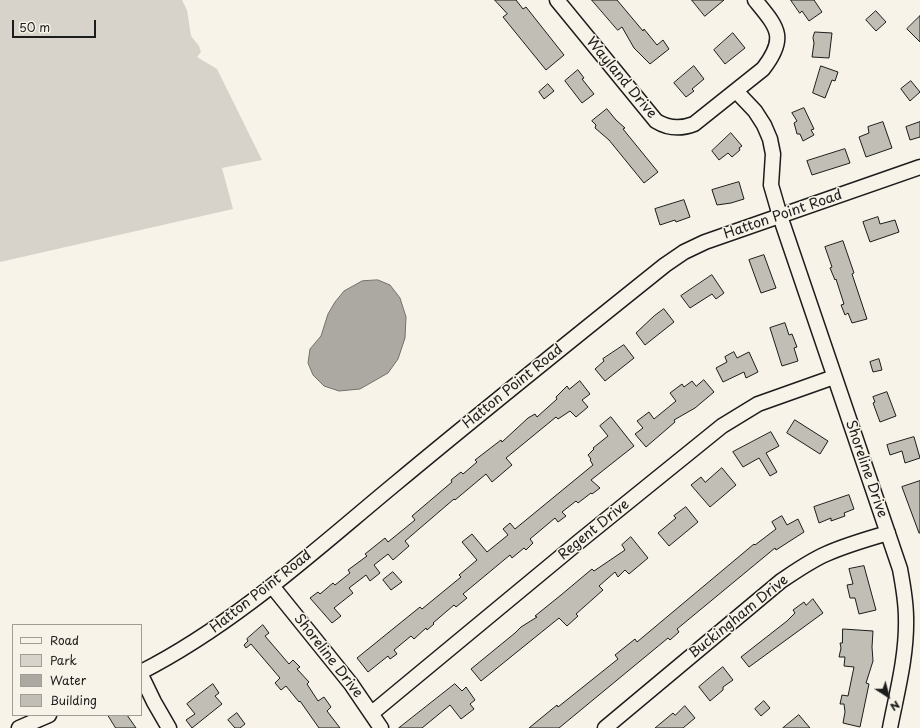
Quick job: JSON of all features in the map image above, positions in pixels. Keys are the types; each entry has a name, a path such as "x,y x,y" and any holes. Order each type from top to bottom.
{"street":[{"name":"Wayland Drive","path":"557,0 656,121 663,125 675,128 685,128 694,124 763,69 771,60 777,46 778,37 776,29 771,20 755,0"},
{"path":"736,91 755,111 764,125 770,140 773,154 772,185 780,216"},
{"name":"Hatton Point Road","path":"142,673 190,645 232,617 272,586 492,403 665,265 684,252 705,242 920,167"},
{"name":"Shoreline Drive","path":"780,216 900,569 906,618 905,648 890,728"},
{"name":"Regent Drive","path":"372,713 581,540 722,426 758,404 834,377"},
{"name":"Buckingham Drive","path":"605,728 781,581 803,566 826,554 849,544 888,533"},
{"name":"Shoreline Drive","path":"272,586 351,684 381,728"},
{"path":"142,676 154,702 169,728"},
{"path":"19,728 47,716"}],"green space":[{"path":"0,0 182,0 187,10 191,36 199,46 201,52 197,57 217,69 262,160 222,168 233,209 0,262"}],"water":[{"path":"378,280 390,285 400,298 406,317 405,338 398,359 388,373 360,389 339,391 324,386 313,375 308,363 310,349 321,336 328,314 344,291 362,281"}],"building":[{"path":"495,0 516,0 523,9 526,7 564,55 546,70 503,17 507,14"},
{"path":"592,0 617,0 657,45 663,40 669,49 650,64 634,48 622,27 618,30"},
{"path":"692,0 724,0 705,16"},
{"path":"791,0 814,0 822,12 809,21 802,11 800,13"},
{"path":"876,11 886,22 876,31 866,20"},
{"path":"920,16 920,42 907,29"},
{"path":"815,32 832,33 829,58 812,57 814,43 813,38"},
{"path":"733,33 745,48 725,64 714,50"},
{"path":"694,66 704,79 692,89 694,91 686,97 674,83"},
{"path":"821,66 838,72 835,81 832,80 825,98 813,93"},
{"path":"578,70 584,78 582,79 594,94 582,103 565,81"},
{"path":"911,81 920,92 910,101 901,89"},
{"path":"548,84 554,91 544,99 539,92"},
{"path":"804,108 814,129 811,130 814,135 803,141 800,134 797,134 794,123 797,121 792,113"},
{"path":"607,109 625,128 623,129 658,172 644,183 609,140 595,128 596,125 592,121"},
{"path":"883,122 892,148 866,157 859,137 869,133 868,127"},
{"path":"920,122 920,137 910,140 906,127"},
{"path":"731,133 742,146 739,148 740,150 732,157 728,153 719,160 712,151"},
{"path":"845,149 850,163 812,175 807,161"},
{"path":"739,182 744,199 717,205 712,190"},
{"path":"684,200 690,217 676,222 675,220 660,225 655,209"},
{"path":"878,217 880,224 895,220 899,232 870,242 863,222"},
{"path":"843,241 867,319 852,323 848,313 845,315 841,305 844,304 836,279 835,280 830,268 832,267 825,247"},
{"path":"764,255 776,288 761,293 749,260"},
{"path":"712,275 724,293 716,299 712,294 690,308 681,296"},
{"path":"664,309 674,322 645,345 636,333"},
{"path":"785,323 789,335 792,334 797,347 794,348 798,361 782,366 770,328"},
{"path":"624,345 634,358 605,381 595,369 604,361 603,359"},
{"path":"734,352 737,358 749,352 758,372 746,378 744,372 723,382 716,368 727,362 725,357"},
{"path":"879,359 882,370 873,372 870,362"},
{"path":"704,380 714,392 695,408 674,420 675,422 646,447 635,434 643,428 637,421 649,412 654,419 676,401 670,393 682,384 684,387 692,381 696,386"},
{"path":"580,381 590,394 582,400 588,407 576,417 570,411 558,419 556,417 506,458 512,465 492,482 486,474 405,541 409,546 393,560 388,554 374,565 380,573 370,581 366,575 349,588 353,593 334,608 341,616 332,623 310,598 318,592 320,594 333,583 335,585 350,573 348,570 367,556 365,554 385,538 388,542 415,520 412,516 452,482 451,480 461,472 463,474 477,462 475,460 501,440 502,442 528,418 535,414 537,417 557,399 556,397 567,386 569,389"},
{"path":"887,392 896,416 880,422 873,403 875,402 873,397"},
{"path":"611,417 634,446 591,480 600,488 578,503 576,501 562,512 566,516 558,522 555,518 530,539 533,543 526,550 524,548 512,558 510,555 463,594 467,598 456,607 454,605 427,630 426,628 414,639 411,636 394,650 397,654 390,659 388,656 368,672 357,658 420,607 422,609 461,577 459,575 477,560 462,542 472,534 487,552 508,535 503,529 510,523 515,529 593,465 588,455 594,449 593,448 608,436 600,426"},
{"path":"795,420 828,441 820,454 787,433"},
{"path":"771,432 779,446 766,453 777,472 770,476 759,458 743,467 733,452"},
{"path":"914,437 920,458 905,463 902,451 890,455 887,445"},
{"path":"722,468 736,485 710,507 691,485 701,477 705,482"},
{"path":"920,481 920,533 919,533 902,487"},
{"path":"849,495 854,509 844,513 845,516 831,521 831,518 819,523 814,507"},
{"path":"686,507 698,522 669,546 658,533 676,518 674,516"},
{"path":"782,516 787,525 798,519 804,532 776,550 775,548 677,629 679,632 670,640 668,638 559,728 529,728 618,659 615,655 635,639 637,642 754,544 755,545 776,529 772,522"},
{"path":"631,537 648,558 629,574 625,570 618,577 615,572 599,586 603,590 576,614 578,616 567,626 559,618 481,681 471,669 521,627 537,617 535,616 592,569 594,571 625,550 622,545"},
{"path":"864,566 876,610 859,614 855,598 850,598 847,585 853,584 849,569"},
{"path":"393,572 402,582 391,590 383,580"},
{"path":"813,599 823,613 749,667 741,657 787,621 795,613 793,610 804,602 806,605"},
{"path":"263,625 269,633 265,636 289,664 293,660 300,667 297,669 309,682 307,684 318,701 324,697 331,707 327,711 340,728 319,728 300,701 299,702 286,686 281,690 275,683 280,678 251,644 246,648 244,645 248,641 247,639"},
{"path":"843,629 873,631 873,661 866,683 869,684 860,727 843,723 845,712 844,704 840,704 842,695 848,696 854,667 844,666 845,657 839,657"},
{"path":"723,667 733,680 723,687 723,690 710,701 699,687"},
{"path":"213,684 219,693 215,696 222,704 192,728 186,720 195,714 187,704"},
{"path":"455,684 462,691 466,687 475,700 470,704 474,709 461,719 450,705 422,728 399,728"},
{"path":"764,701 770,708 761,716 755,709"},
{"path":"685,706 695,718 683,728 655,728 673,713 675,715"},
{"path":"237,713 245,724 240,728 235,728 228,720"},
{"path":"799,715 810,728 783,728"},
{"path":"109,716 128,716 136,728 116,728"}]}
